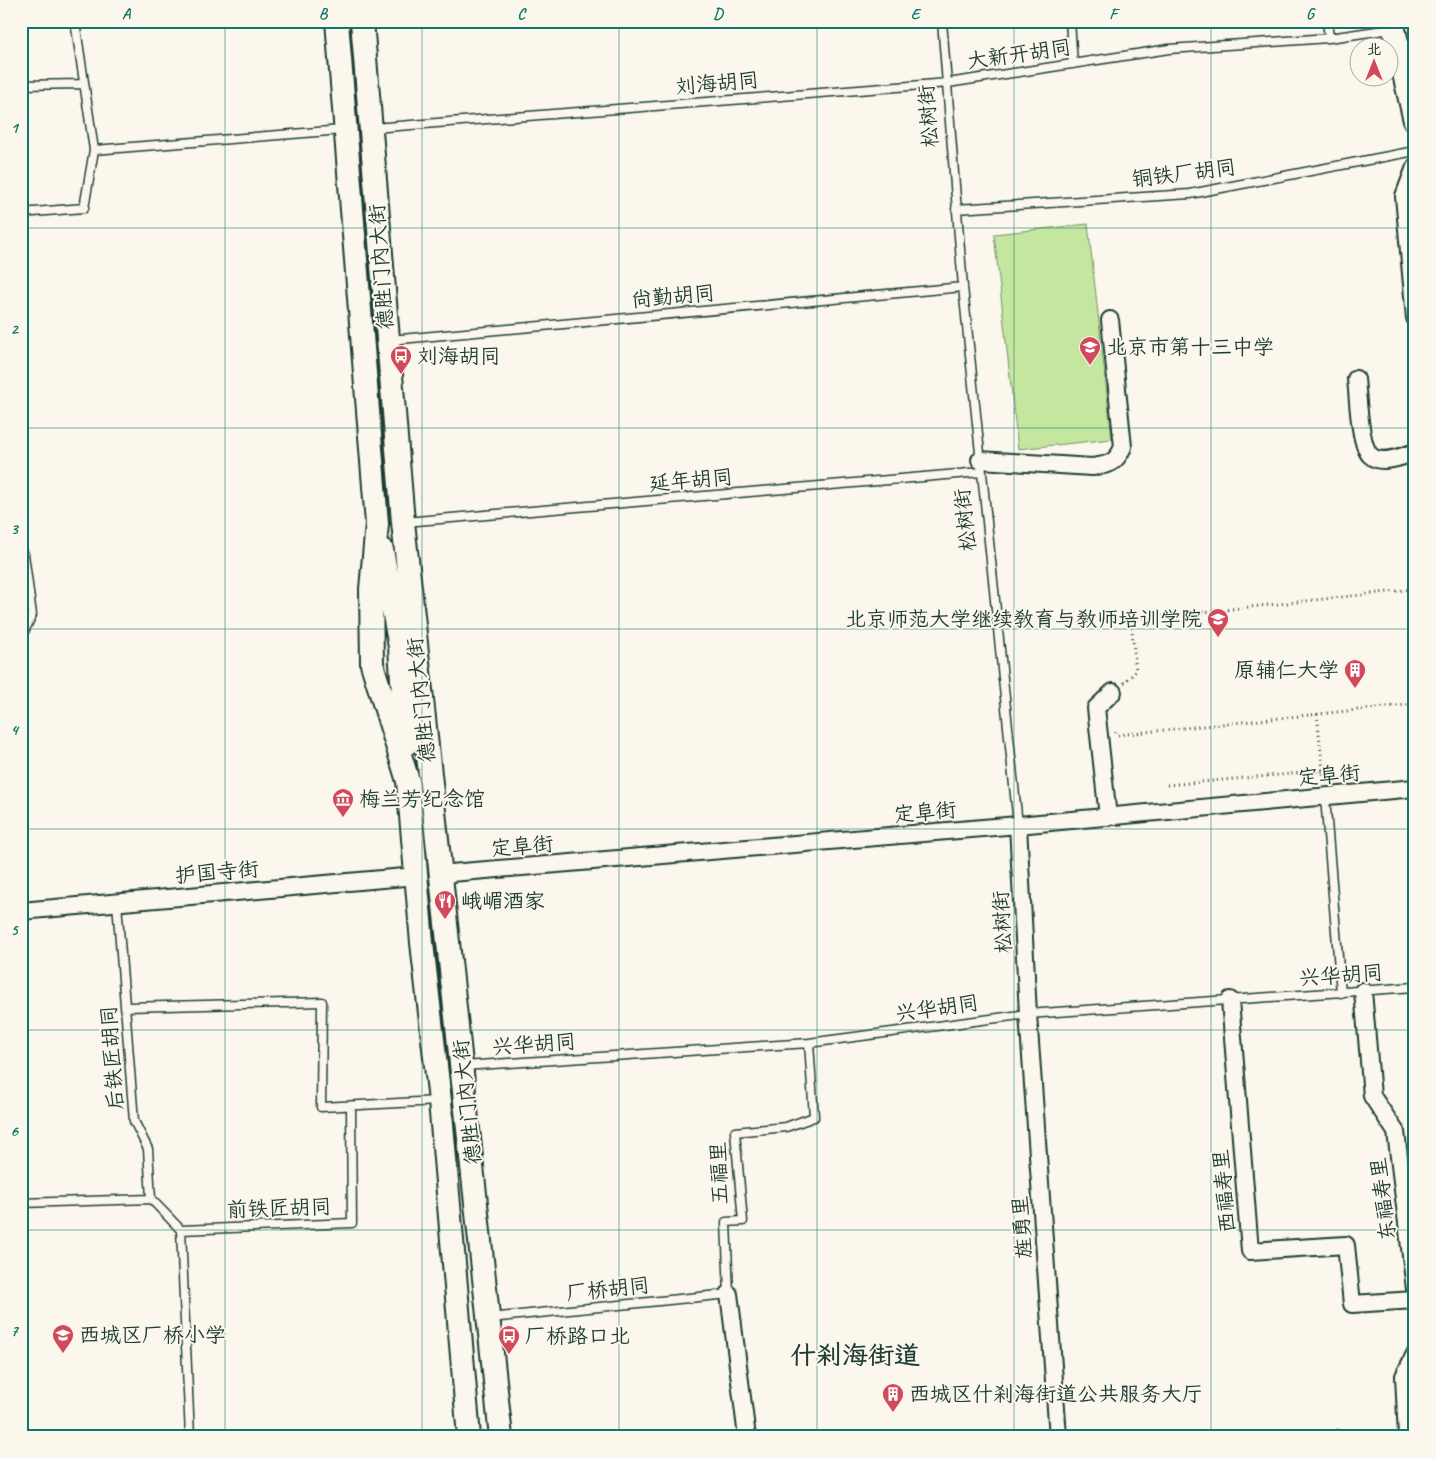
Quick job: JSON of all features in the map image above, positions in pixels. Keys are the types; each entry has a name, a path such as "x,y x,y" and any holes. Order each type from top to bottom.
{"main road":[{"name":"德胜门内大街","path":"337,21 377,524 371,589 372,664 419,781 439,874 463,1066 501,1437"},
{"name":"德胜门内大街","path":"362,21 403,522 419,781 416,876 440,1101 470,1437"},
{"path":"1392,25 1415,121"},
{"path":"346,129 370,129"},
{"path":"416,876 439,874"},
{"path":"422,943 448,941"}],"street":[{"path":"1415,167 1404,196 1415,318"},
{"path":"981,466 1110,465 1118,458 1123,447 1110,320"},
{"path":"1356,379 1364,441 1370,455 1379,459 1397,458 1415,452"},
{"path":"1108,817 1096,708 1113,692"},
{"name":"定阜街","path":"439,874 1018,826 1415,788"},
{"name":"松树街","path":"1018,826 1028,1014"},
{"name":"护国寺街","path":"21,912 416,876"},
{"name":"东福寿里","path":"1363,991 1372,1096 1396,1132 1415,1289"},
{"name":"西福寿里","path":"1230,1000 1250,1251 1346,1245 1352,1304 1415,1300"},
{"name":"旌勇里","path":"1028,1014 1058,1437"},
{"name":"五福里","path":"729,1294 747,1437"},
{"path":"1407,1437 1404,1376 1415,1354"}],"lane":[{"path":"21,213 84,208 94,150 75,21"},
{"name":"松树街","path":"942,21 963,287 1018,826"},
{"path":"1070,21 1073,64"},
{"path":"1327,21 1329,38"},
{"name":"大新开胡同","path":"948,83 1169,49 1329,38 1392,25"},
{"name":"刘海胡同","path":"370,129 948,83"},
{"path":"21,85 84,84"},
{"path":"94,150 346,129"},
{"name":"铜铁厂胡同","path":"956,209 1190,194 1415,151"},
{"name":"尚勤胡同","path":"387,340 963,287"},
{"name":"延年胡同","path":"403,522 981,466"},
{"path":"21,551 24,554 32,615 21,638"},
{"path":"1325,797 1341,993"},
{"name":"后铁匠胡同","path":"117,903 127,1007 134,1121 148,1149 151,1199"},
{"name":"兴华胡同","path":"463,1066 809,1043 1028,1014 1415,987"},
{"path":"127,1007 322,1002 321,1107 440,1101"},
{"name":"五福里","path":"729,1294 726,1222 743,1221 735,1132 786,1127 814,1117 809,1043"},
{"name":"前铁匠胡同","path":"180,1230 352,1223 351,1106"},
{"path":"21,1203 151,1199 180,1230 190,1437"},
{"name":"厂桥胡同","path":"490,1318 729,1294"}],"path":[{"path":"1113,692 1136,671 1131,620 1415,589"},
{"path":"1116,726 1116,734 1415,704"},
{"path":"1317,714 1325,797"},
{"path":"1167,785 1323,771"},
{"path":"1337,1429 1338,1437"}],"green space":[{"path":"1088,224 1112,439 1018,449 994,234"}],"place":[{"name":"北京市第十三中学","path":"1090,366"},
{"name":"刘海胡同","path":"401,375"},
{"name":"北京师范大学继续教育与教师培训学院","path":"1218,638"},
{"name":"原辅仁大学","path":"1355,689"},
{"name":"梅兰芳纪念馆","path":"343,818"},
{"name":"峨嵋酒家","path":"445,920"},
{"name":"西城区厂桥小学","path":"63,1354"},
{"name":"厂桥路口北","path":"509,1355"},
{"name":"西城区什刹海街道公共服务大厅","path":"893,1413"}],"district":[{"name":"什刹海街道","path":"855,1355"}]}
